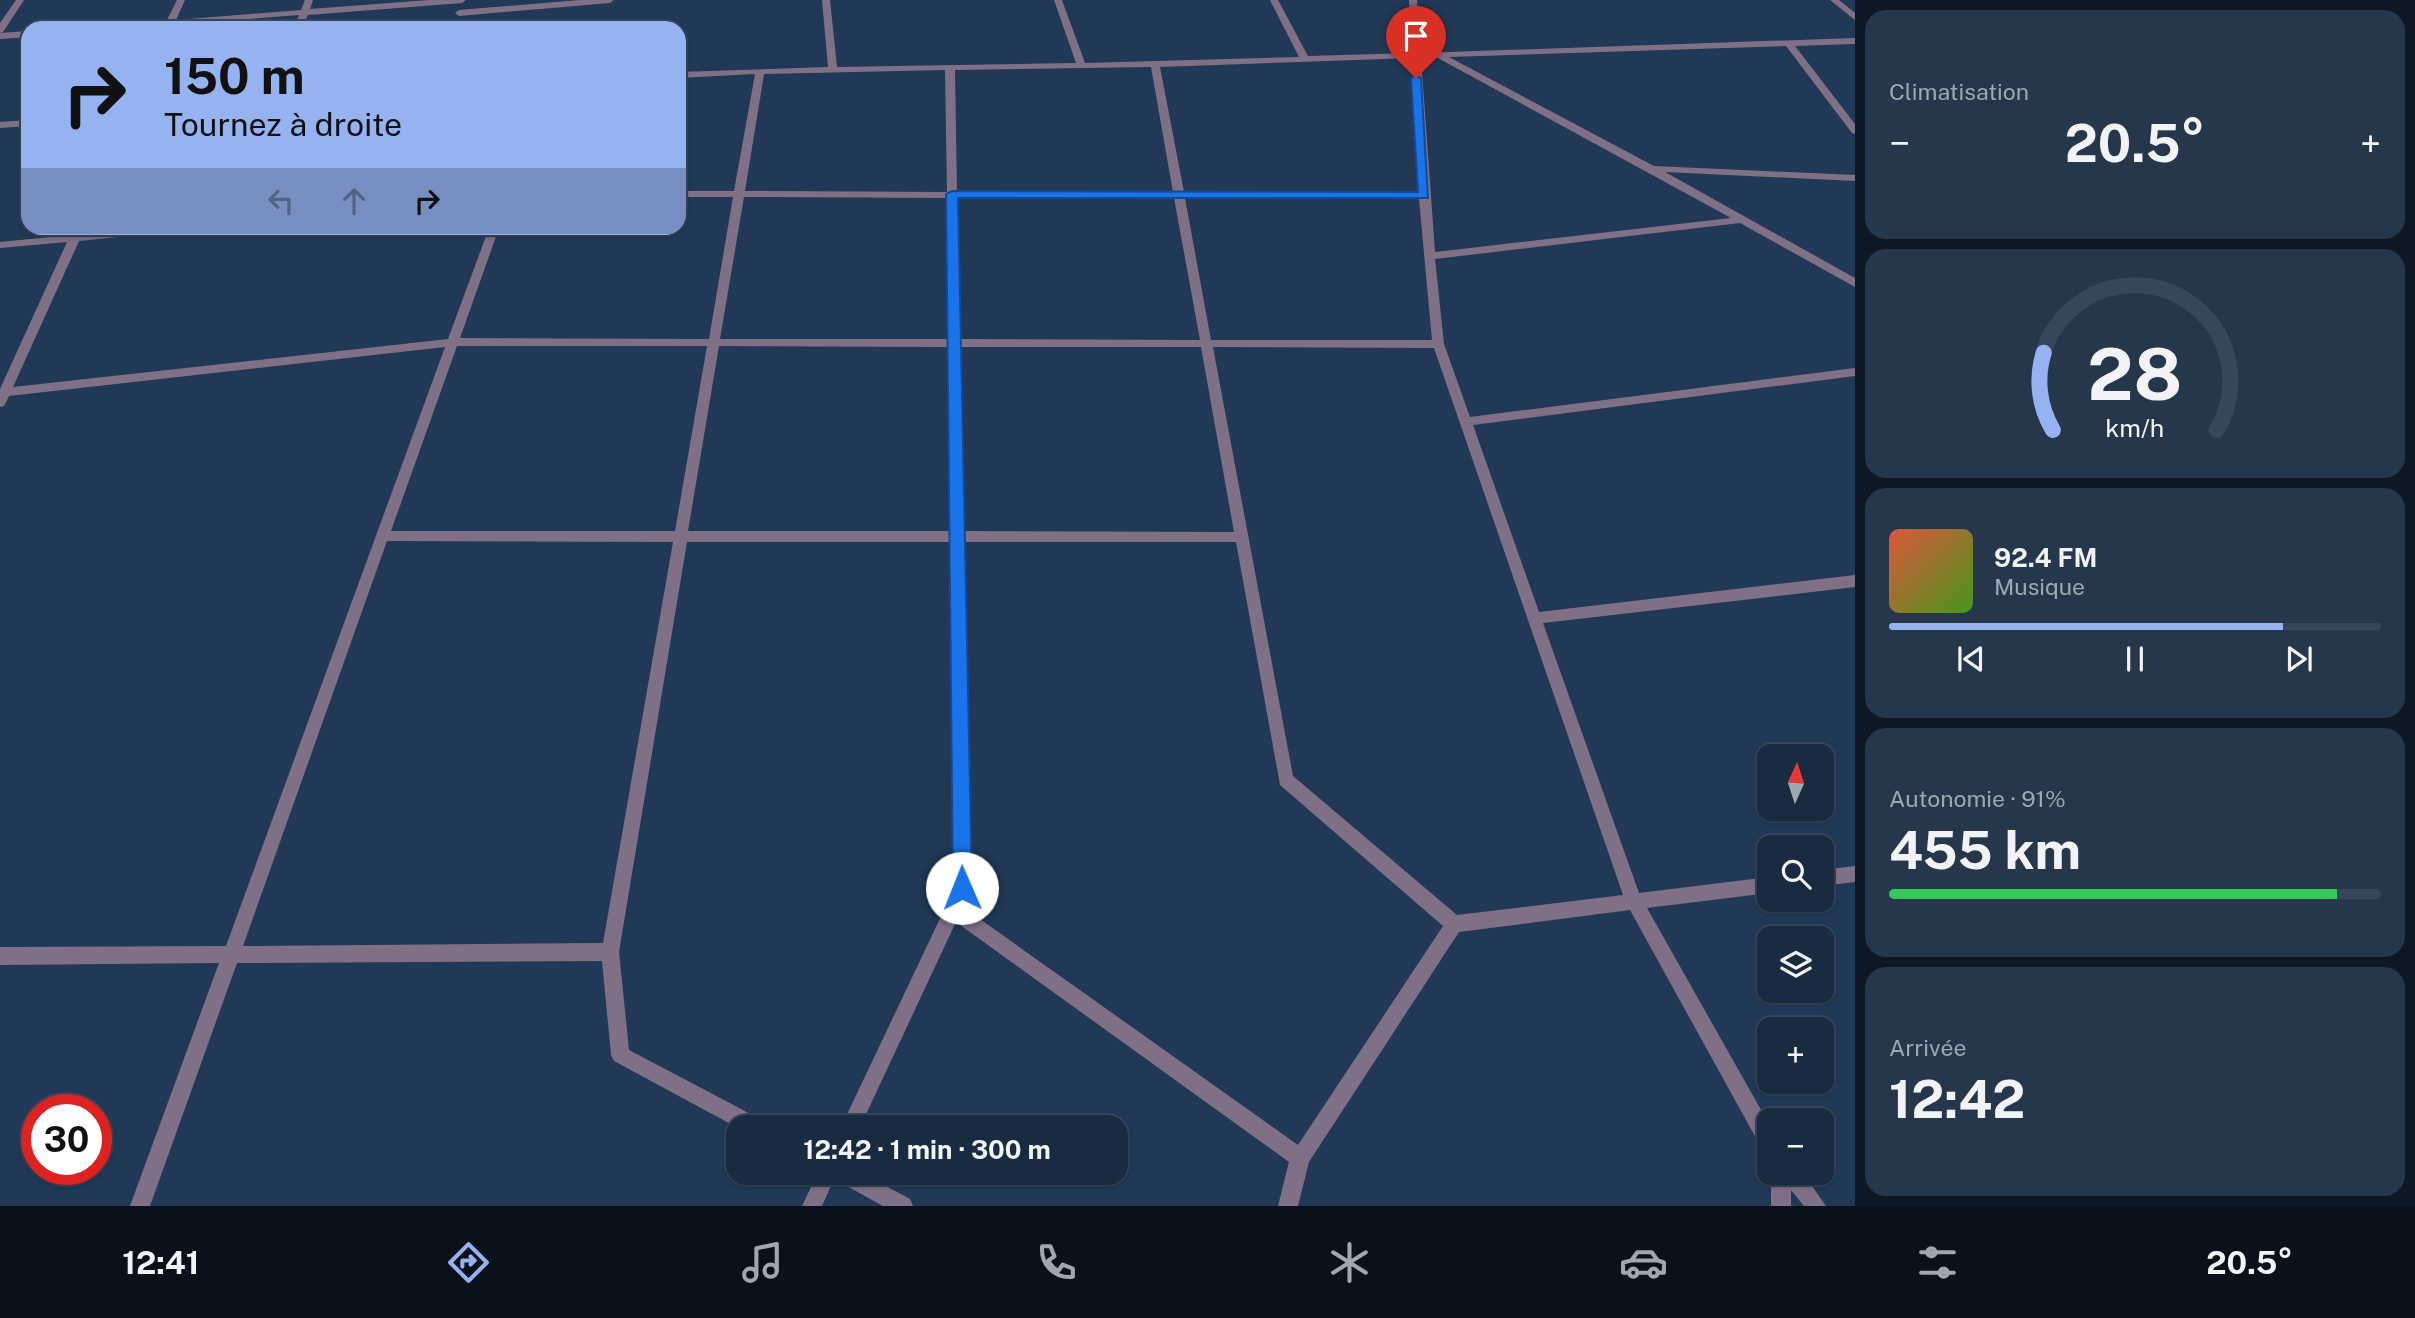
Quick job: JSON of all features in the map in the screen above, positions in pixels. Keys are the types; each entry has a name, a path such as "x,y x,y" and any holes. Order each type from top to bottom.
{"street":[{"path":"0,30 20,0"},
{"path":"171,21 181,0"},
{"path":"301,21 309,0"},
{"path":"211,21 462,0 458,17 610,0"},
{"path":"826,0 833,70"},
{"path":"1058,0 1081,65"},
{"path":"1274,0 1305,59"},
{"path":"1413,0 1424,196 1438,344 1634,902 1757,1121"},
{"path":"1834,0 1855,16"},
{"path":"0,36 21,34"},
{"path":"686,75 1155,64 1855,41"},
{"path":"1788,43 1855,131"},
{"path":"1437,54 1855,283"},
{"path":"1155,64 1286,780 1454,924 1757,887"},
{"path":"856,1115 962,888 950,68"},
{"path":"732,1115 620,1055 610,952 760,71"},
{"path":"0,125 21,124"},
{"path":"1651,169 1855,178"},
{"path":"686,194 1424,196"},
{"path":"1429,256 1741,220"},
{"path":"0,245 63,235"},
{"path":"2,396 75,235"},
{"path":"140,1206 491,235"},
{"path":"2,396 453,342 1438,344"},
{"path":"1465,422 1853,375"},
{"path":"383,536 1241,537"},
{"path":"1534,618 1855,581"},
{"path":"1834,877 1855,874"},
{"path":"953,910 1300,1157"},
{"path":"1288,1206 1300,1157 1454,924"},
{"path":"0,956 610,952"},
{"path":"812,1206 822,1185"},
{"path":"864,1185 903,1206"},
{"path":"1781,1206 1782,1185"},
{"path":"1799,1185 1816,1206"}],"route":[{"path":"962,888 952,194 1424,196 1416,78"}]}
